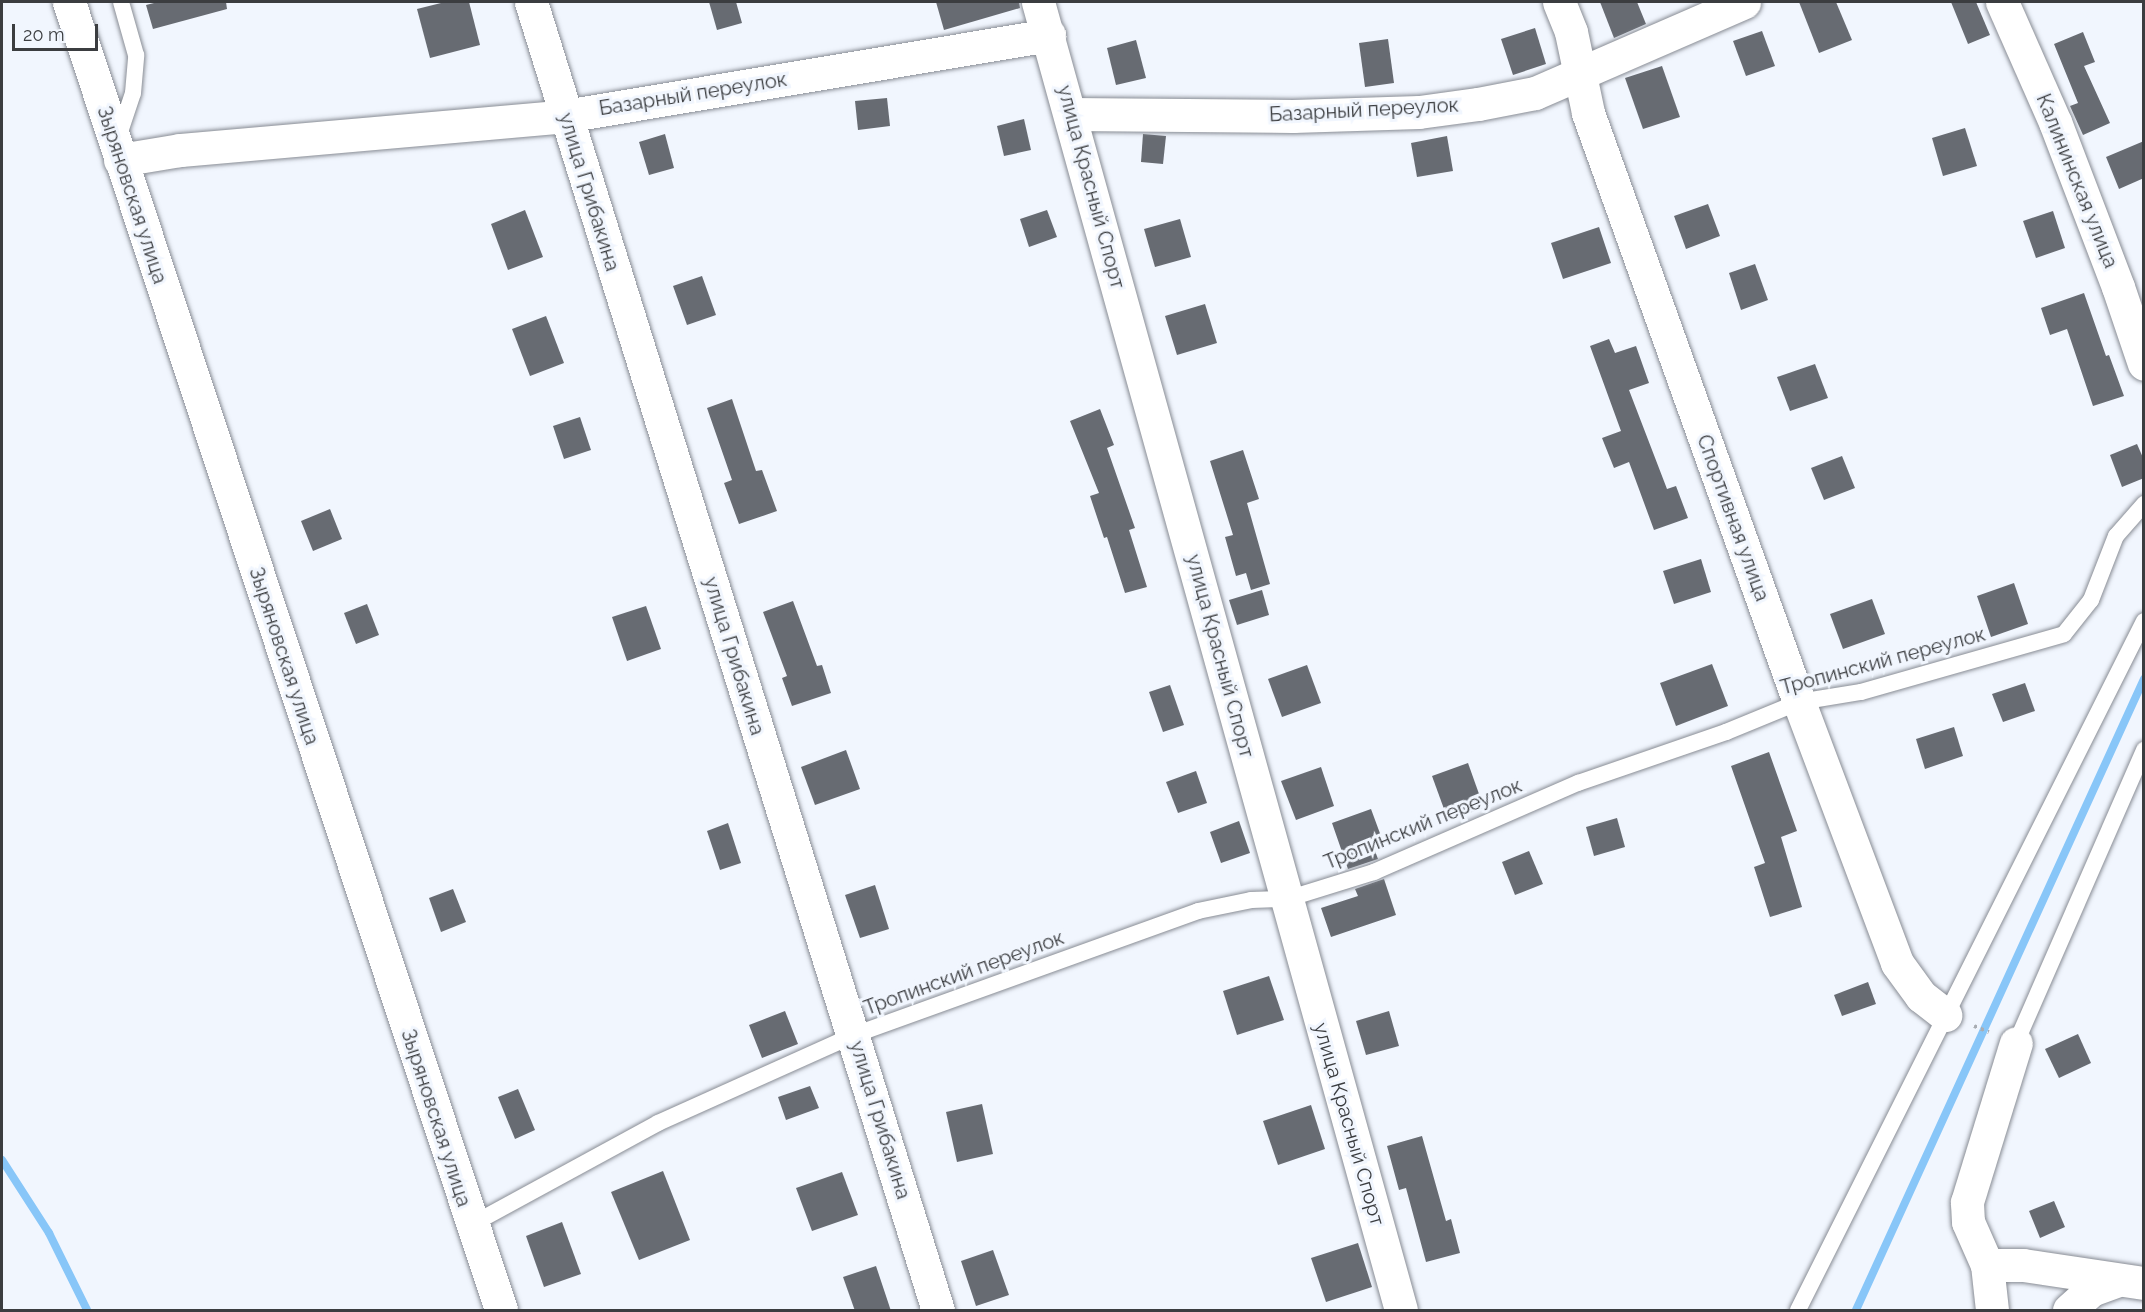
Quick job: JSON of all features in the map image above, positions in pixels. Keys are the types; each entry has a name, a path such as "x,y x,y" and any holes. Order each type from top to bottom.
{"street":[{"name":"Зыряновская улица","path":"69,2 501,1311"},
{"name":"улица Грибакина","path":"531,2 938,1311"},
{"name":"улица Красный Спорт","path":"1038,2 1071,114 1401,1311"},
{"name":"Спортивная улица","path":"1559,2 1571,32 1588,113 1799,702 1897,963 1921,996 1955,1019"},
{"name":"Базарный переулок","path":"1071,114 1293,116 1419,112 1478,104 1535,93 1744,2"},
{"name":"Калининская улица","path":"2002,2 2055,122 2118,287 2144,364"},
{"name":"Базарный переулок","path":"118,152 180,150 565,116 1049,35"},
{"path":"1992,1311 1987,1265 1968,1222 1966,1202 2006,1039"},
{"path":"1987,1265 2023,1265 2130,1282"},
{"path":"2068,1311 2091,1290 2130,1282"}],"lane":[{"path":"118,152 133,93 136,56 121,2"},
{"name":"Тропинский переулок","path":"471,1224 658,1123 854,1035 1198,911 1251,900 1287,899 1374,872 1578,783 1726,732 1799,702 1861,692 2064,634 2091,600 2116,536 2144,504"},
{"path":"1798,1311 1955,1019 2144,621"},
{"path":"2006,1039 2144,750"}],"path":[{"path":"1955,1019 2006,1039"}],"building":[{"path":"158,2 226,2 227,9 153,29 146,5"},
{"path":"445,2 469,2 480,45 430,58 417,9"},
{"path":"709,2 736,2 742,23 717,30"},
{"path":"936,2 1019,2 1020,8 944,30"},
{"path":"1600,2 1637,2 1646,24 1614,38"},
{"path":"1799,2 1836,2 1852,40 1819,53"},
{"path":"1951,2 1976,2 1990,35 1968,44"},
{"path":"1535,28 1546,64 1513,75 1501,39"},
{"path":"1762,31 1775,66 1746,76 1733,41"},
{"path":"2083,32 2095,62 2084,66 2110,123 2083,135 2070,106 2078,103 2054,44"},
{"path":"1388,39 1394,83 1365,87 1359,43"},
{"path":"1136,40 1146,78 1116,85 1107,48"},
{"path":"1662,66 1680,117 1643,129 1625,78"},
{"path":"887,98 890,126 858,130 855,101"},
{"path":"1024,119 1031,150 1004,156 997,126"},
{"path":"1965,128 1977,166 1943,176 1932,138"},
{"path":"665,134 674,168 649,175 639,142"},
{"path":"1143,134 1166,136 1163,164 1141,162"},
{"path":"1447,136 1453,171 1417,177 1411,143"},
{"path":"2144,141 2144,178 2119,189 2106,157"},
{"path":"1708,204 1720,236 1686,249 1674,216"},
{"path":"525,210 543,257 508,270 491,224"},
{"path":"1047,210 1057,237 1029,247 1020,219"},
{"path":"2053,211 2065,248 2036,258 2023,221"},
{"path":"1180,219 1191,257 1155,267 1144,229"},
{"path":"1599,227 1611,263 1563,279 1551,243"},
{"path":"1755,264 1768,300 1741,310 1729,273"},
{"path":"702,276 716,315 687,325 673,286"},
{"path":"2084,293 2106,356 2109,355 2124,396 2093,406 2067,329 2050,335 2041,308"},
{"path":"1205,304 1217,343 1177,355 1165,316"},
{"path":"546,316 564,363 530,376 512,329"},
{"path":"1609,339 1615,353 1636,346 1649,383 1629,390 1667,489 1676,486 1688,518 1654,530 1629,462 1614,468 1602,438 1621,431 1590,346"},
{"path":"1815,364 1828,398 1790,411 1777,377"},
{"path":"732,399 756,471 762,470 777,511 739,524 724,483 732,480 707,408"},
{"path":"1100,409 1114,445 1107,448 1135,528 1129,530 1147,587 1125,593 1107,537 1104,538 1090,496 1099,493 1070,421"},
{"path":"580,417 591,450 564,459 553,426"},
{"path":"2137,444 2144,460 2144,478 2122,487 2110,455"},
{"path":"1243,450 1259,499 1247,503 1270,584 1251,590 1246,573 1236,576 1225,537 1233,535 1210,461"},
{"path":"1842,456 1855,488 1824,500 1811,468"},
{"path":"330,509 342,539 313,551 301,521"},
{"path":"1701,559 1711,592 1674,604 1663,571"},
{"path":"2014,583 2028,624 1991,637 1977,596"},
{"path":"1262,590 1269,615 1237,625 1229,600"},
{"path":"1872,599 1885,634 1843,649 1830,614"},
{"path":"793,601 817,666 822,665 831,693 792,706 782,678 787,676 763,612"},
{"path":"367,604 379,635 356,644 344,613"},
{"path":"646,606 661,649 627,661 612,617"},
{"path":"1712,664 1728,706 1676,726 1660,683"},
{"path":"1307,665 1321,703 1282,717 1268,679"},
{"path":"2025,683 2035,711 2003,722 1992,694"},
{"path":"1170,685 1184,725 1163,732 1149,692"},
{"path":"1954,727 1963,756 1925,769 1916,739"},
{"path":"846,750 860,789 815,805 801,767"},
{"path":"1769,752 1797,831 1781,837 1802,907 1770,917 1754,867 1765,863 1731,766"},
{"path":"1468,763 1484,808 1448,820 1432,776"},
{"path":"1321,767 1334,806 1296,820 1281,781"},
{"path":"1196,771 1207,803 1178,813 1166,782"},
{"path":"1371,809 1385,847 1375,851 1378,859 1348,869 1332,823"},
{"path":"1617,818 1625,847 1594,856 1586,827"},
{"path":"1239,821 1250,853 1221,863 1210,832"},
{"path":"728,823 741,863 720,870 707,831"},
{"path":"1529,851 1543,884 1515,895 1502,862"},
{"path":"1384,879 1396,915 1331,937 1321,908 1358,896 1355,889"},
{"path":"875,885 889,929 860,938 845,895"},
{"path":"453,889 466,922 441,932 429,898"},
{"path":"1269,976 1284,1020 1237,1035 1223,991"},
{"path":"1868,982 1876,1004 1842,1016 1834,995"},
{"path":"785,1011 798,1044 762,1058 749,1025"},
{"path":"1389,1011 1399,1046 1366,1055 1356,1021"},
{"path":"2078,1034 2091,1063 2059,1078 2045,1049"},
{"path":"810,1086 819,1108 786,1120 778,1097"},
{"path":"518,1089 535,1130 515,1139 498,1097"},
{"path":"982,1104 993,1154 957,1162 946,1112"},
{"path":"1311,1105 1325,1149 1278,1165 1263,1121"},
{"path":"1422,1136 1446,1221 1451,1219 1460,1253 1426,1262 1406,1188 1399,1190 1387,1146"},
{"path":"663,1171 690,1240 639,1260 611,1192"},
{"path":"842,1172 858,1215 812,1231 796,1188"},
{"path":"2054,1201 2065,1227 2040,1238 2029,1211"},
{"path":"562,1222 581,1274 544,1287 526,1236"},
{"path":"1358,1243 1372,1287 1326,1302 1311,1258"},
{"path":"993,1250 1009,1295 976,1306 961,1261"},
{"path":"876,1266 891,1311 855,1311 843,1277"}],"waterway":[{"path":"1856,1310 2144,679"},
{"path":"2,1160 49,1233 87,1310"}]}
